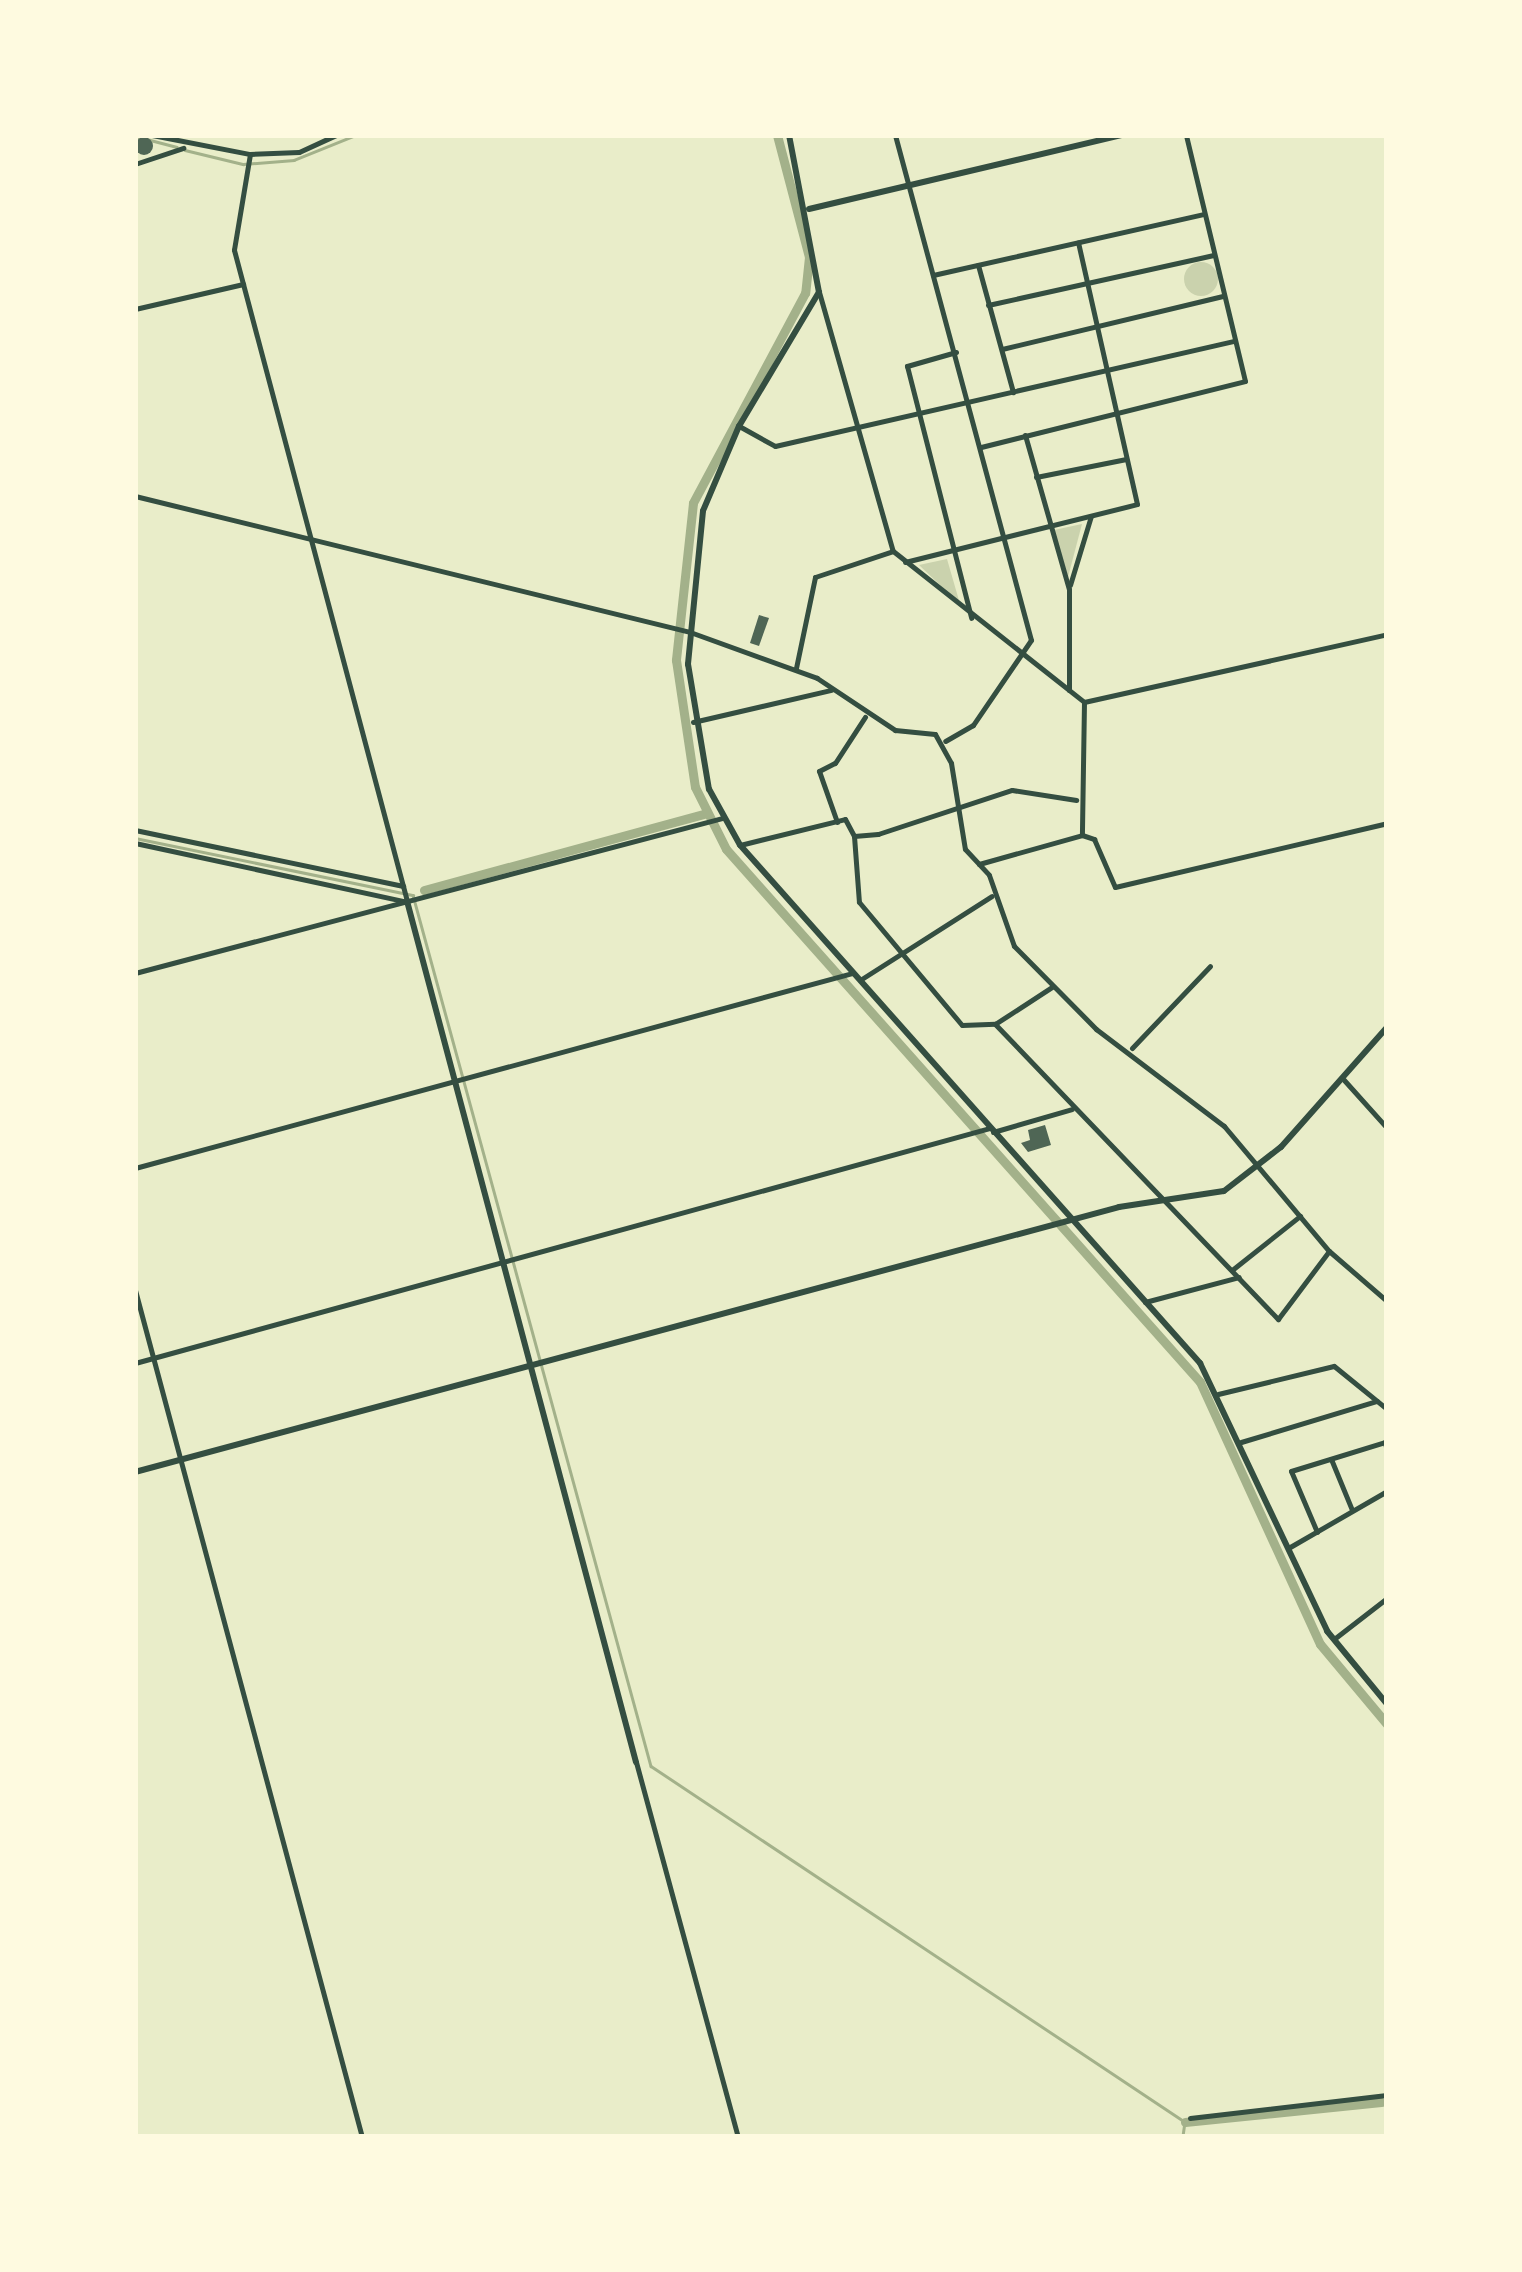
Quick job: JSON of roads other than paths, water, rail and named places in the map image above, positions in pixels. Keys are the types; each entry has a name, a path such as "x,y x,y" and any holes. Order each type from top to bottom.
{"street":[{"path":"152,135 186,148 250,154 300,152 336,135"},
{"path":"790,135 809,209 819,292 893,551 971,619 1084,702 1090,735 1076,800 1082,835"},
{"path":"135,496 690,632 796,668 865,717 945,741 973,725 1031,640 895,135"},
{"path":"809,209 1122,135"},
{"path":"981,446 1245,381 1186,135"},
{"path":"135,164 186,148"},
{"path":"250,154 234,237 242,284 535,1365 636,1762 738,2137"},
{"path":"933,275 1204,214"},
{"path":"905,562 1136,504 1078,243"},
{"path":"988,305 1214,256"},
{"path":"978,265 1012,392"},
{"path":"135,310 242,284"},
{"path":"819,292 739,426 703,511 690,632 692,722 722,818 740,845 1145,1302 1218,1394 1333,1640 1387,1704"},
{"path":"1002,349 1223,296"},
{"path":"739,426 775,446 1234,341"},
{"path":"956,352 907,366 971,619"},
{"path":"1025,436 1069,589"},
{"path":"1036,478 1126,458"},
{"path":"1068,690 1069,589 1091,516"},
{"path":"796,668 815,578 893,551"},
{"path":"1084,702 1387,634"},
{"path":"692,722 832,690"},
{"path":"837,823 819,771 835,763 865,717"},
{"path":"945,741 956,809 1008,938 1052,987 1132,1048 1260,1168 1330,1252 1387,1301"},
{"path":"854,836 1012,790 1076,800"},
{"path":"135,973 722,818"},
{"path":"740,845 845,820 854,836 860,902 962,1025 995,1024 1052,987"},
{"path":"979,864 1082,835 1094,838 1115,887 1387,823"},
{"path":"135,830 404,886"},
{"path":"135,843 407,902"},
{"path":"207,845 211,860"},
{"path":"859,981 992,896"},
{"path":"1132,1048 1210,966"},
{"path":"135,1168 852,973"},
{"path":"995,1024 1278,1318 1330,1252"},
{"path":"135,1472 1164,1196 1224,1192 1260,1168 1344,1080 1387,1027"},
{"path":"1344,1080 1387,1128"},
{"path":"135,1363 1074,1109"},
{"path":"1232,1270 1300,1216"},
{"path":"1145,1302 1239,1276"},
{"path":"135,1290 362,2137"},
{"path":"1218,1394 1334,1366 1387,1409"},
{"path":"1241,1442 1377,1401"},
{"path":"1316,1532 1291,1471 1386,1442 1387,1452"},
{"path":"1331,1458 1352,1510"},
{"path":"1290,1547 1387,1491"},
{"path":"1333,1640 1387,1598"},
{"path":"1190,2118 1387,2096"}],"waterway":[{"path":"185,150 243,164 294,160 356,135"},
{"path":"777,135 809,257 805,293 693,503 676,660 695,787 726,849 1200,1382 1320,1644 1387,1724"},
{"path":"135,136 177,147"},
{"path":"424,890 707,813"},
{"path":"135,838 413,895 651,1766 1185,2122 1183,2137"},
{"path":"1185,2122 1381,2102"}]}
